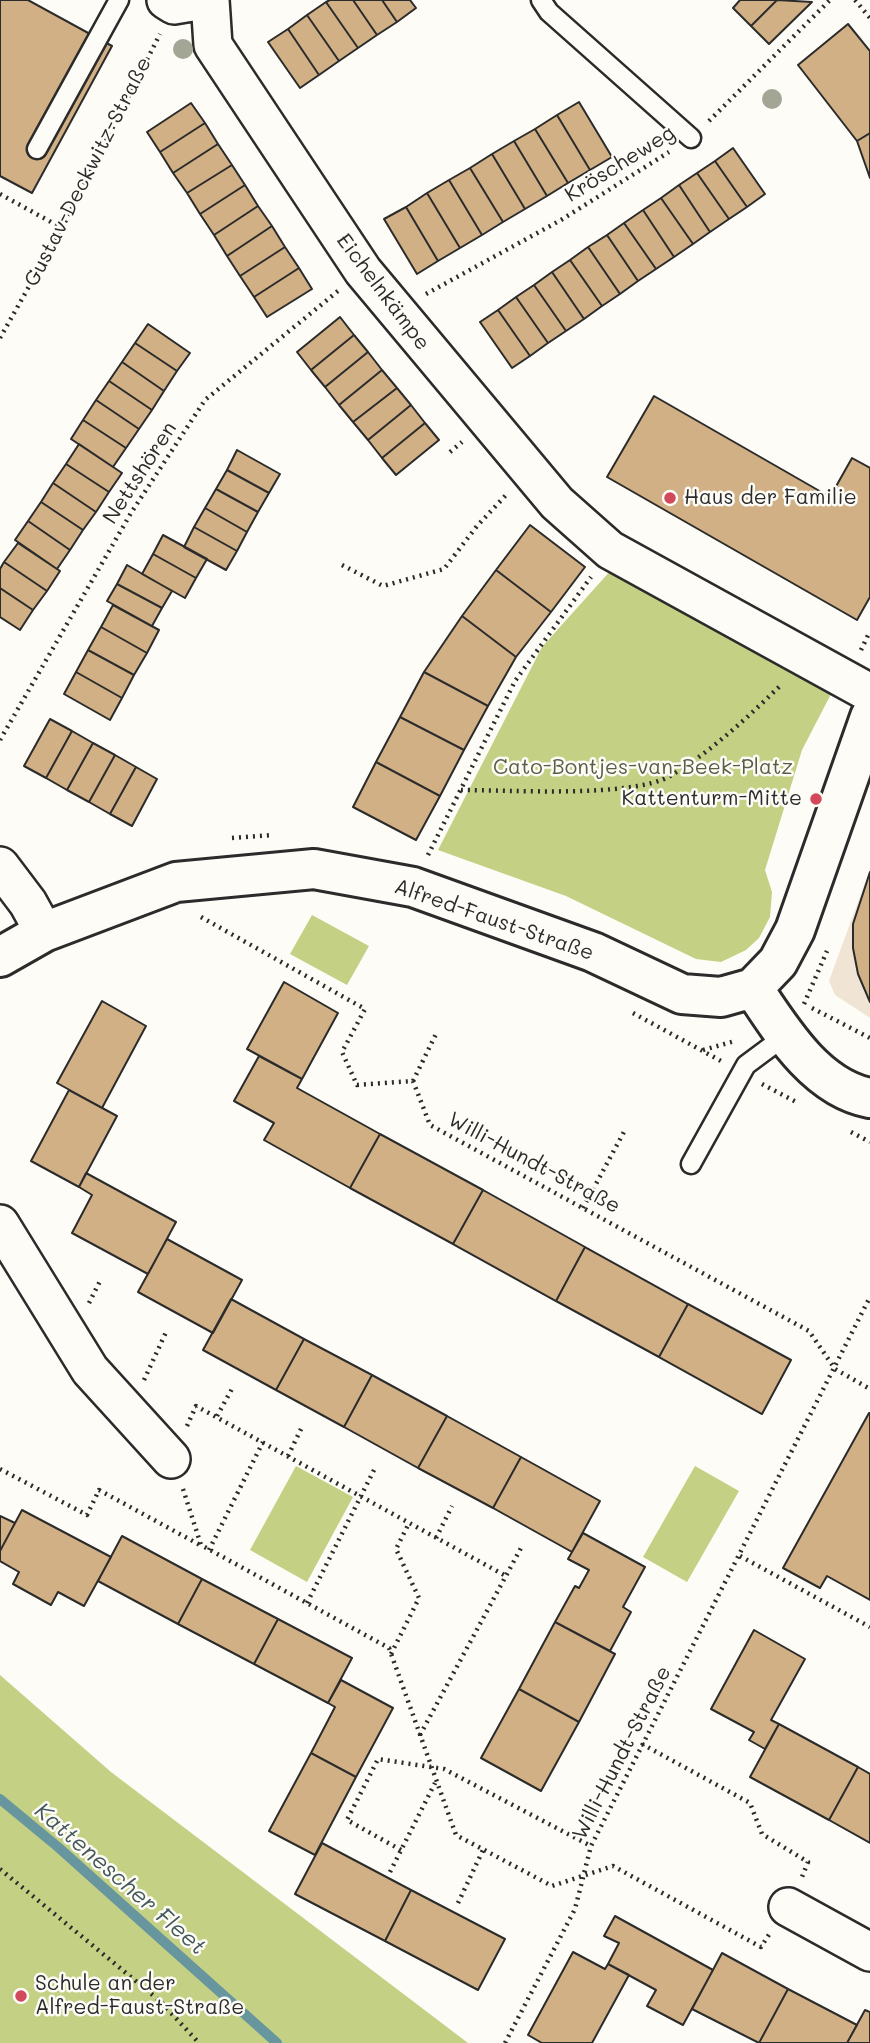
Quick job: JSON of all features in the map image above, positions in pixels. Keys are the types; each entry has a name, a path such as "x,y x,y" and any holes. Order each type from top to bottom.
{"street":[{"name":"Eichelnkämpe","path":"210,0 212,45 363,271 557,503 610,550 870,693"},
{"path":"863,1107 823,1075 785,1036 754,988 778,962 795,930 870,717"},
{"path":"0,866 29,903 44,932"},
{"name":"Alfred-Faust-Straße","path":"0,957 44,932 176,882 314,869 413,887 593,953 682,994 721,997 754,988"},
{"path":"0,1224 90,1370 171,1459"},
{"path":"788,1907 870,1952"}],"lane":[{"path":"37,149 119,0"},
{"path":"541,0 549,12 691,138"},
{"path":"691,1164 746,1065 785,1036"}],"path":[{"name":"Kröscheweg","path":"394,311 561,220 691,138 830,0"},
{"path":"855,0 870,18"},
{"name":"Gustav-Deckwitz-Straße","path":"0,338 62,228 181,2"},
{"path":"0,194 62,228"},
{"name":"Nettshören","path":"0,740 131,513 205,400 363,271"},
{"path":"342,565 383,586 444,569 477,526 529,470"},
{"path":"427,858 515,681 610,550"},
{"path":"461,790 614,789 668,777 736,727 809,658"},
{"path":"203,910 194,913 365,1009 342,1052 356,1085 413,1081 436,1034"},
{"path":"630,1012 800,1104"},
{"name":"Willi-Hundt-Straße","path":"413,1081 430,1125 809,1331 835,1369 870,1389"},
{"path":"863,1107 870,1142"},
{"path":"583,1208 625,1130"},
{"name":"Willi-Hundt-Straße","path":"505,2043 575,1909 591,1846 870,1297"},
{"path":"129,1412 167,1330"},
{"path":"217,1416 233,1387"},
{"path":"201,1545 191,1509 171,1459 196,1406 506,1576"},
{"path":"288,1456 302,1427"},
{"path":"209,1550 263,1442"},
{"path":"307,1603 376,1466"},
{"path":"0,1469 87,1515 99,1490 389,1648 429,1766 456,1835 552,1886 613,1866 761,1947 788,1907 808,1862 762,1834 750,1803 642,1744"},
{"path":"436,1538 452,1506"},
{"path":"391,1654 419,1598 397,1549 410,1523"},
{"path":"419,1736 521,1548"},
{"path":"740,1556 870,1627"},
{"path":"401,1850 347,1820 378,1759 444,1769 591,1846"},
{"path":"390,1872 436,1783"},
{"path":"458,1903 483,1850"},
{"path":"0,1869 160,2001 199,2043"}],"shaded area":[{"path":"870,869 870,1018 835,995 829,981"}],"green space":[{"name":"Cato-Bontjes-van-Beek-Platz","path":"612,569 831,694 802,750 765,870 772,892 770,917 759,938 746,950 721,962 696,959 566,896 438,850 542,647"},
{"path":"312,915 369,946 347,985 290,954"},
{"path":"296,1466 353,1497 307,1582 250,1550"},
{"path":"695,1466 739,1491 687,1582 643,1557"},
{"path":"0,1675 111,1772 468,2043 0,2043"}],"building":[{"path":"0,0 28,0 112,46 32,193 0,176"},
{"path":"353,0 377,35 358,48 326,2"},
{"path":"353,0 382,0 397,22 377,35"},
{"path":"382,0 410,0 416,8 397,22"},
{"path":"740,0 777,0 751,26 733,8"},
{"path":"777,0 812,2 769,44 751,26"},
{"path":"326,2 358,48 339,61 307,15"},
{"path":"307,15 339,61 319,75 288,29"},
{"path":"848,24 870,51 870,133 857,141 798,65"},
{"path":"288,29 319,75 300,88 268,42"},
{"path":"579,102 612,157 590,170 557,115"},
{"path":"191,103 205,123 160,152 147,132"},
{"path":"557,115 590,170 568,183 535,129"},
{"path":"205,123 218,144 173,173 160,152"},
{"path":"535,129 568,183 547,196 514,141"},
{"path":"870,133 870,178 857,141"},
{"path":"514,141 547,196 525,209 492,154"},
{"path":"218,144 232,165 187,193 173,173"},
{"path":"733,148 765,194 747,207 715,161"},
{"path":"492,154 525,209 503,222 470,168"},
{"path":"715,161 747,207 729,219 697,173"},
{"path":"232,165 245,185 200,214 187,193"},
{"path":"470,168 503,222 482,235 449,180"},
{"path":"697,173 729,219 710,232 679,185"},
{"path":"449,180 482,235 460,248 427,193"},
{"path":"245,185 258,206 214,235 200,214"},
{"path":"679,185 710,232 693,244 661,198"},
{"path":"427,193 460,248 438,261 406,207"},
{"path":"661,198 693,244 674,257 643,210"},
{"path":"258,206 272,226 227,256 214,235"},
{"path":"406,207 438,261 417,274 384,219"},
{"path":"643,210 674,257 656,269 624,223"},
{"path":"624,223 656,269 638,281 607,235"},
{"path":"272,226 285,247 240,276 227,256"},
{"path":"607,235 638,281 620,294 588,247"},
{"path":"285,247 299,268 254,297 240,276"},
{"path":"588,247 620,294 602,306 570,260"},
{"path":"570,260 602,306 584,319 552,272"},
{"path":"299,268 312,289 267,317 254,297"},
{"path":"552,272 584,319 566,331 534,285"},
{"path":"534,285 566,331 548,343 516,297"},
{"path":"516,297 548,343 530,356 498,310"},
{"path":"498,310 530,356 512,368 480,322"},
{"path":"340,317 354,335 311,370 297,352"},
{"path":"148,324 190,353 177,371 135,343"},
{"path":"354,335 368,352 325,387 311,370"},
{"path":"135,343 177,371 164,391 122,362"},
{"path":"368,352 382,370 339,405 325,387"},
{"path":"122,362 164,391 152,410 109,381"},
{"path":"382,370 397,388 353,422 339,405"},
{"path":"109,381 152,410 139,429 96,400"},
{"path":"397,388 411,405 368,440 353,422"},
{"path":"654,396 830,497 852,458 870,468 870,597 857,620 607,477"},
{"path":"96,400 139,429 126,448 83,420"},
{"path":"411,405 425,423 382,458 368,440"},
{"path":"83,420 126,448 113,467 71,439"},
{"path":"425,423 439,440 396,475 382,458"},
{"path":"79,444 122,473 109,492 66,464"},
{"path":"237,450 280,474 269,493 227,470"},
{"path":"66,464 109,492 96,512 53,483"},
{"path":"227,470 269,493 258,512 216,489"},
{"path":"53,483 96,512 83,530 41,502"},
{"path":"216,489 258,512 247,532 205,508"},
{"path":"41,502 83,530 70,550 28,521"},
{"path":"205,508 247,532 237,551 194,527"},
{"path":"28,521 70,550 57,569 15,540"},
{"path":"530,525 585,567 551,612 496,570"},
{"path":"194,527 237,551 226,570 184,547"},
{"path":"163,535 207,559 196,578 153,554"},
{"path":"18,543 60,571 47,591 4,562"},
{"path":"153,554 196,578 185,598 142,574"},
{"path":"4,562 47,591 33,610 0,588 0,569"},
{"path":"127,565 172,591 162,608 117,584"},
{"path":"496,570 551,612 516,657 462,616"},
{"path":"117,584 162,608 152,626 107,601"},
{"path":"0,588 33,610 20,630 0,617"},
{"path":"113,605 159,630 147,653 101,627"},
{"path":"462,616 516,657 488,706 424,672"},
{"path":"101,627 147,653 134,675 88,650"},
{"path":"88,650 134,675 122,698 76,672"},
{"path":"76,672 122,698 110,720 64,694"},
{"path":"424,672 488,706 464,750 400,717"},
{"path":"400,717 464,750 440,796 376,762"},
{"path":"50,719 72,731 46,778 24,766"},
{"path":"72,731 93,743 67,790 46,778"},
{"path":"93,743 115,755 89,802 67,790"},
{"path":"115,755 136,767 110,814 89,802"},
{"path":"376,762 440,796 416,840 353,807"},
{"path":"136,767 157,779 132,826 110,814"},
{"path":"870,872 870,1002 858,974 853,948 853,924"},
{"path":"284,982 338,1013 302,1079 247,1049"},
{"path":"102,1001 146,1026 102,1108 57,1083"},
{"path":"259,1056 302,1079 297,1088 380,1134 350,1188 264,1140 274,1123 234,1101"},
{"path":"69,1090 117,1116 79,1187 31,1161"},
{"path":"380,1134 483,1190 453,1244 350,1188"},
{"path":"86,1173 176,1222 148,1274 72,1233 92,1195 79,1187"},
{"path":"483,1190 585,1247 556,1301 453,1244"},
{"path":"167,1239 242,1280 213,1333 138,1292"},
{"path":"585,1247 688,1304 659,1357 556,1301"},
{"path":"231,1299 304,1339 276,1390 203,1350"},
{"path":"688,1304 791,1360 762,1414 659,1357"},
{"path":"304,1339 372,1375 344,1427 276,1390"},
{"path":"372,1375 447,1416 418,1468 344,1427"},
{"path":"869,1413 870,1600 827,1576 820,1588 783,1568"},
{"path":"447,1416 521,1457 493,1508 418,1468"},
{"path":"521,1457 600,1501 572,1552 493,1508"},
{"path":"22,1510 111,1557 84,1606 58,1592 51,1605 13,1584 19,1572 0,1561 0,1551"},
{"path":"0,1516 15,1523 0,1551"},
{"path":"583,1533 645,1567 623,1607 631,1612 610,1651 555,1622 575,1586 579,1588 589,1570 568,1559"},
{"path":"122,1536 202,1579 178,1624 98,1581"},
{"path":"202,1579 278,1619 254,1664 178,1624"},
{"path":"278,1619 352,1658 328,1703 254,1664"},
{"path":"555,1622 615,1654 579,1722 519,1689"},
{"path":"754,1630 805,1659 771,1720 779,1724 765,1749 749,1740 754,1732 711,1709"},
{"path":"341,1680 393,1708 356,1777 311,1753 335,1707 328,1703"},
{"path":"519,1689 579,1722 541,1791 481,1758"},
{"path":"779,1724 858,1767 829,1820 750,1777"},
{"path":"311,1753 356,1777 315,1855 269,1831"},
{"path":"858,1767 870,1774 870,1843 829,1820"},
{"path":"322,1843 411,1890 385,1941 295,1894"},
{"path":"411,1890 505,1939 478,1990 385,1941"},
{"path":"615,1916 713,1970 683,2025 647,2006 656,1990 608,1964 619,1943 604,1936"},
{"path":"573,1952 605,1969 608,1964 629,1975 592,2043 542,2043 528,2035"},
{"path":"722,1953 788,1989 759,2043 692,2009"},
{"path":"788,1989 857,2025 847,2043 759,2043"},
{"path":"865,2010 870,2012 870,2043 847,2043"}],"waterway":[{"name":"Kattenescher Fleet","path":"0,1799 58,1847 277,2043"}],"place":[{"name":"Haus der Familie","path":"670,498"},
{"name":"Kattenturm-Mitte","path":"816,799"},
{"name":"Schule an der Alfred-Faust-Straße","path":"21,1996"}]}
